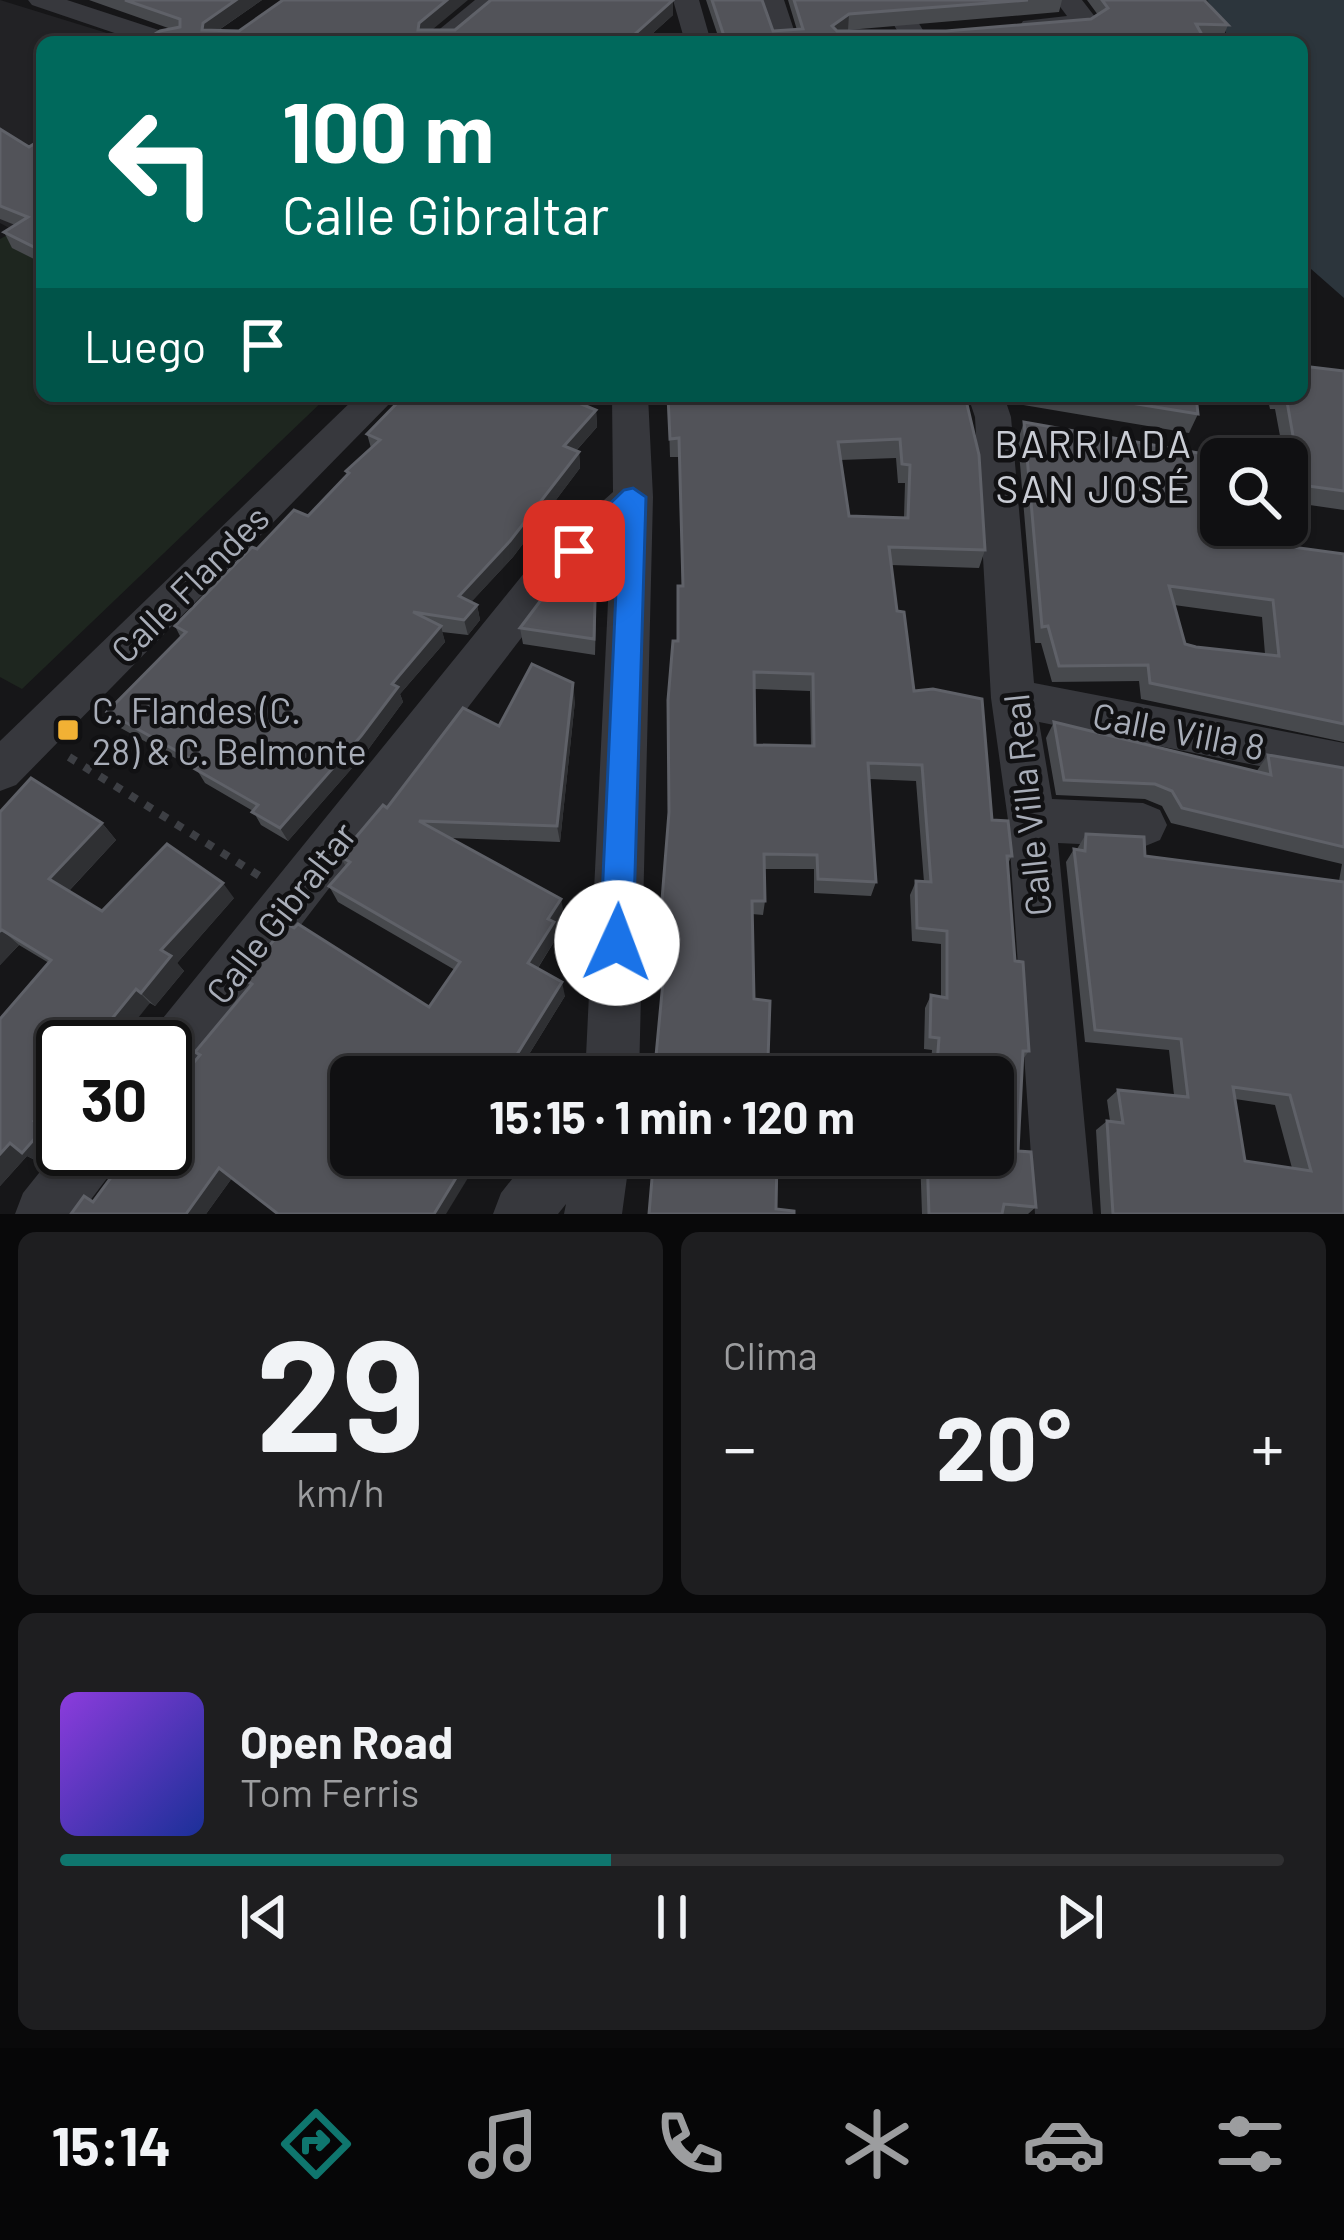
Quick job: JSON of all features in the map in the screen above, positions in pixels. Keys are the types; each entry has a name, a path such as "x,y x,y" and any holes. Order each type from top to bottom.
{"street":[{"path":"41,0 81,5 154,36"},
{"path":"445,36 491,0"},
{"path":"686,0 696,36"},
{"path":"771,0 783,36"},
{"path":"892,0 913,36"},
{"path":"999,29 1086,22 1068,0"},
{"name":"Calle Flandes","path":"0,771 17,726 372,402"},
{"path":"613,1056 633,497 630,402"},
{"name":"Calle Villa Real","path":"1004,412 1013,698 1032,820 1064,1214"},
{"name":"Calle Gibraltar","path":"192,1024 544,578 633,497"},
{"name":"Calle Villa 8","path":"1013,698 1344,763"},
{"path":"1032,820 1144,825"},
{"path":"44,1214 73,1176"},
{"path":"523,1214 551,1176"},
{"path":"593,1214 599,1176"}],"path":[{"path":"17,726 292,896"}],"shaded area":[{"path":"0,0 117,36 36,36 36,219 13,230 0,223"},
{"path":"1207,0 1344,0 1344,298 1308,266 1308,36 1227,36"},
{"path":"36,219 36,402 322,402 22,689 0,677 0,239"}],"building":[{"path":"125,0 236,0 203,23 202,30 239,31 283,0 447,0 419,23 418,30 455,30 491,0 673,0 633,36 152,36 180,27 180,19"},
{"path":"712,0 762,0 773,31 803,29 794,0 1028,0 849,14 832,26 837,31 946,31 1091,19 1108,8 1102,0 1204,0 1228,25 1196,24 1203,36 724,36"},
{"path":"0,129 29,147 36,143 36,248 4,232 28,217 0,206"},
{"path":"1308,367 1344,371 1344,491 1308,486 1308,438 1293,438 1287,402 1308,402"},
{"path":"398,402 576,402 596,410 564,446 579,452 510,541 459,596 477,605 464,620 413,612 441,626 392,684 398,687 361,736 280,828 252,812 258,805 195,769 200,764 107,712 186,632 175,626 252,547 257,549 294,510 308,516 380,440 367,434"},
{"path":"668,402 966,402 979,455 985,550 889,547 897,611 904,612 914,691 933,689 982,699 992,820 1008,821 1012,856 1007,856 1015,961 1023,962 1029,1051 1023,1051 1018,1151 1031,1152 1036,1207 1004,1204 1002,1214 929,1214 928,1176 1014,1176 1014,1056 938,1056 939,1038 930,1037 931,995 947,998 947,931 917,928 916,881 931,882 922,765 868,763 876,882 818,879 817,855 764,854 765,901 752,901 754,999 770,1001 768,1056 656,1056 666,950 658,950 669,812 668,700 673,641 678,641 678,586 683,586 679,438 670,439","holes":["900,439 902,464 910,465 908,518 849,516 838,442","754,672 813,674 814,746 755,745"]},
{"path":"1125,402 1197,402 1198,414"},
{"path":"1024,422 1200,453 1200,546 1292,546 1344,554 1344,724 1150,683 1148,665 1059,666 1048,626 1042,627","holes":["1169,586 1273,600 1279,656 1185,644"]},
{"path":"550,588 595,601 594,639 520,628"},
{"path":"532,664 573,683 557,826 419,821 561,899 548,919 554,922 528,963 562,982 516,1056 330,1056 330,1176 457,1176 434,1214 278,1214 219,1168 186,1214 71,1214 84,1196 93,1202 112,1176 192,1176 192,1065 200,1055 195,1052 252,984 243,978 287,924 294,928 298,924 429,1007 460,962 329,886 350,862 340,856 383,805 387,808 463,708 499,726"},
{"path":"1054,722 1271,775 1268,755 1344,768 1344,847 1182,808 1172,791 1155,784 1064,780"},
{"path":"31,778 102,823 49,879 102,911 167,844 223,883 161,950 171,956 141,993 136,989 111,1020 36,1020 36,1137 22,1153 10,1143 0,1154 0,1019 51,960 0,931 0,812"},
{"path":"1086,834 1144,837 1145,856 1344,882 1344,1214 1113,1214 1107,1121 1123,1123 1118,1090 1188,1097 1181,1039 1095,1030 1074,849 1085,851","holes":["1233,1087 1290,1095 1311,1171 1245,1161"]},
{"path":"652,1176 777,1176 776,1209 794,1211 794,1214 649,1214"}],"place":[{"name":"C. Flandes (C. 28) & C. Belmonte","path":"68,730"}],"district":[{"name":"BARRIADA SAN JOSÉ","path":"1094,464"}],"route":[{"path":"574,551 633,497 617,943"}]}
